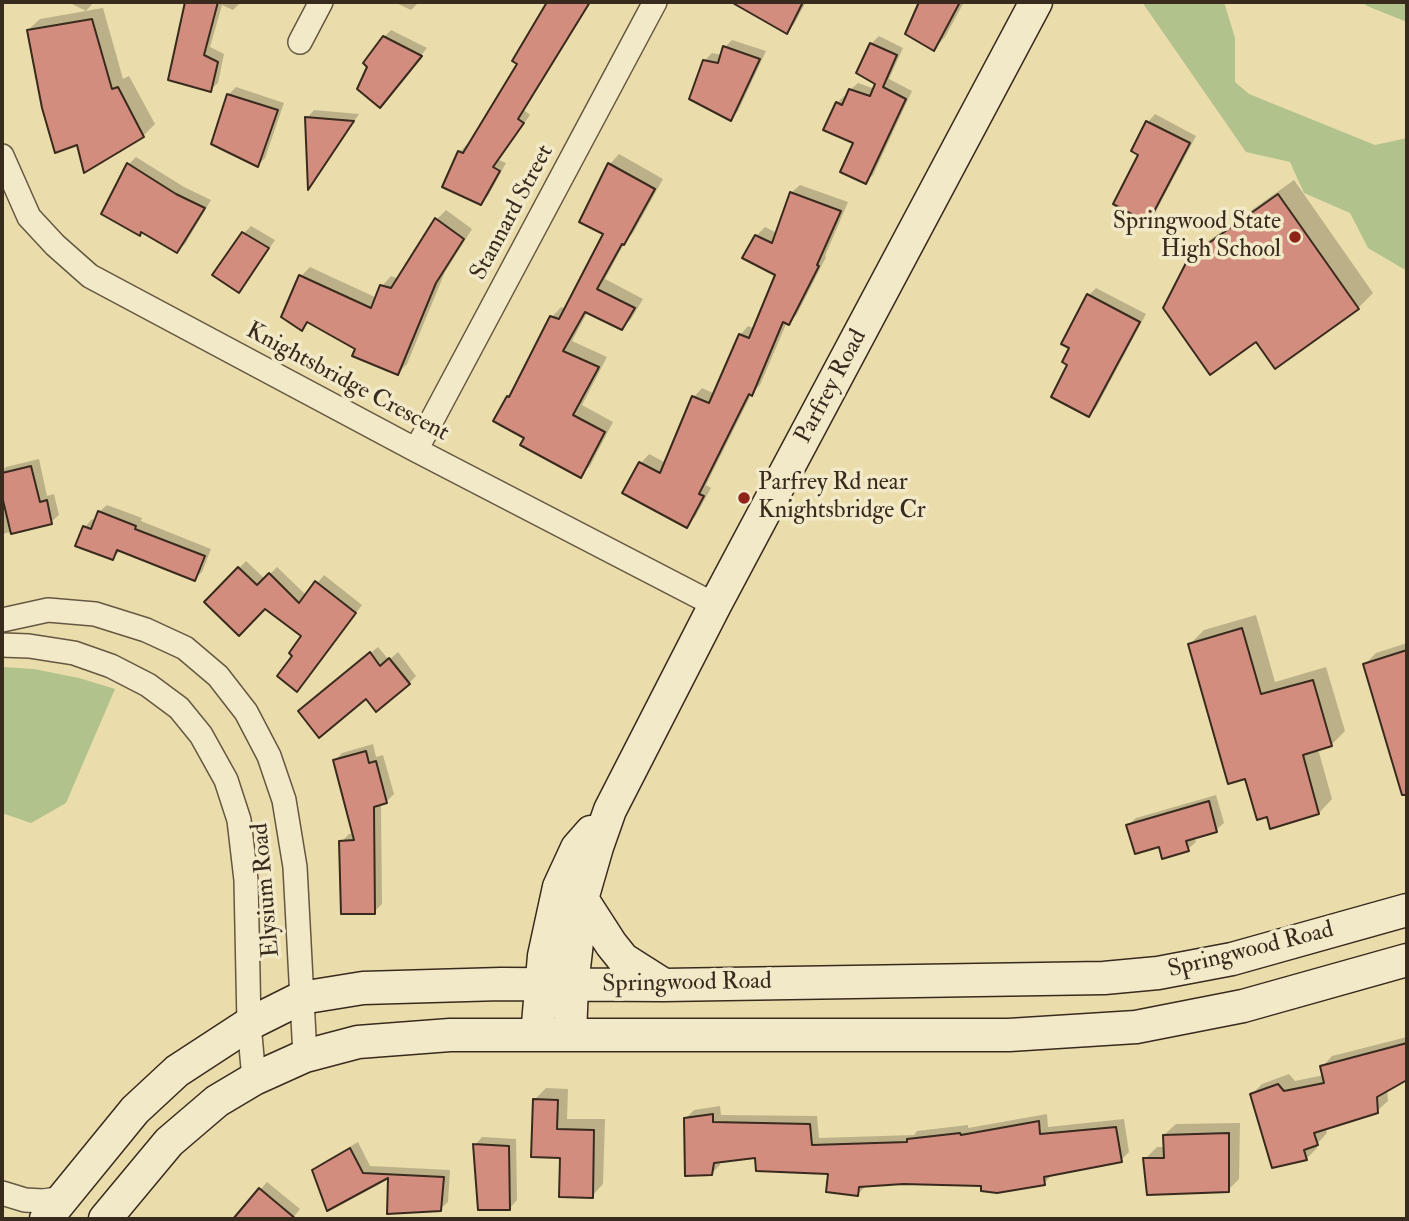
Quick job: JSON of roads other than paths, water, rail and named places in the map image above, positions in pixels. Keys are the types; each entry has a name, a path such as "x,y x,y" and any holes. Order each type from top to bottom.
{"main road":[{"name":"Parfrey Road","path":"537,1035 556,985 610,810 715,605 1036,2"},
{"name":"Parfrey Road","path":"570,1035 556,985 544,956 559,887 577,848 610,810"},
{"path":"582,899 624,959 664,985"},
{"name":"Springwood Road","path":"55,1209 135,1110 177,1071 249,1024 301,998 363,988 501,984 664,985 1104,978 1158,973 1232,959 1407,910"},
{"name":"Springwood Road","path":"105,1219 169,1142 217,1101 254,1079 305,1056 358,1042 450,1035 1009,1035 1136,1027 1243,1006 1407,960"}],"street":[{"path":"300,42 321,2"},
{"name":"Stannard Street","path":"416,450 655,2"},
{"name":"Knightsbridge Crescent","path":"2,156 29,218 54,245 90,276 416,450 715,605"},
{"name":"Elysium Road","path":"2,620 48,610 95,614 146,630 186,649 218,676 246,712 269,756 284,800 295,867 305,1056"},
{"name":"Elysium Road","path":"2,645 74,653 111,667 148,685 179,708 201,735 226,780 239,820 246,880 249,1024 254,1079"},
{"path":"2,1193 25,1200 43,1201 55,1209"}],"place":[{"name":"Springwood State High School","path":"1295,237"},
{"name":"Parfrey Rd near Knightsbridge Cr","path":"744,498"}]}
